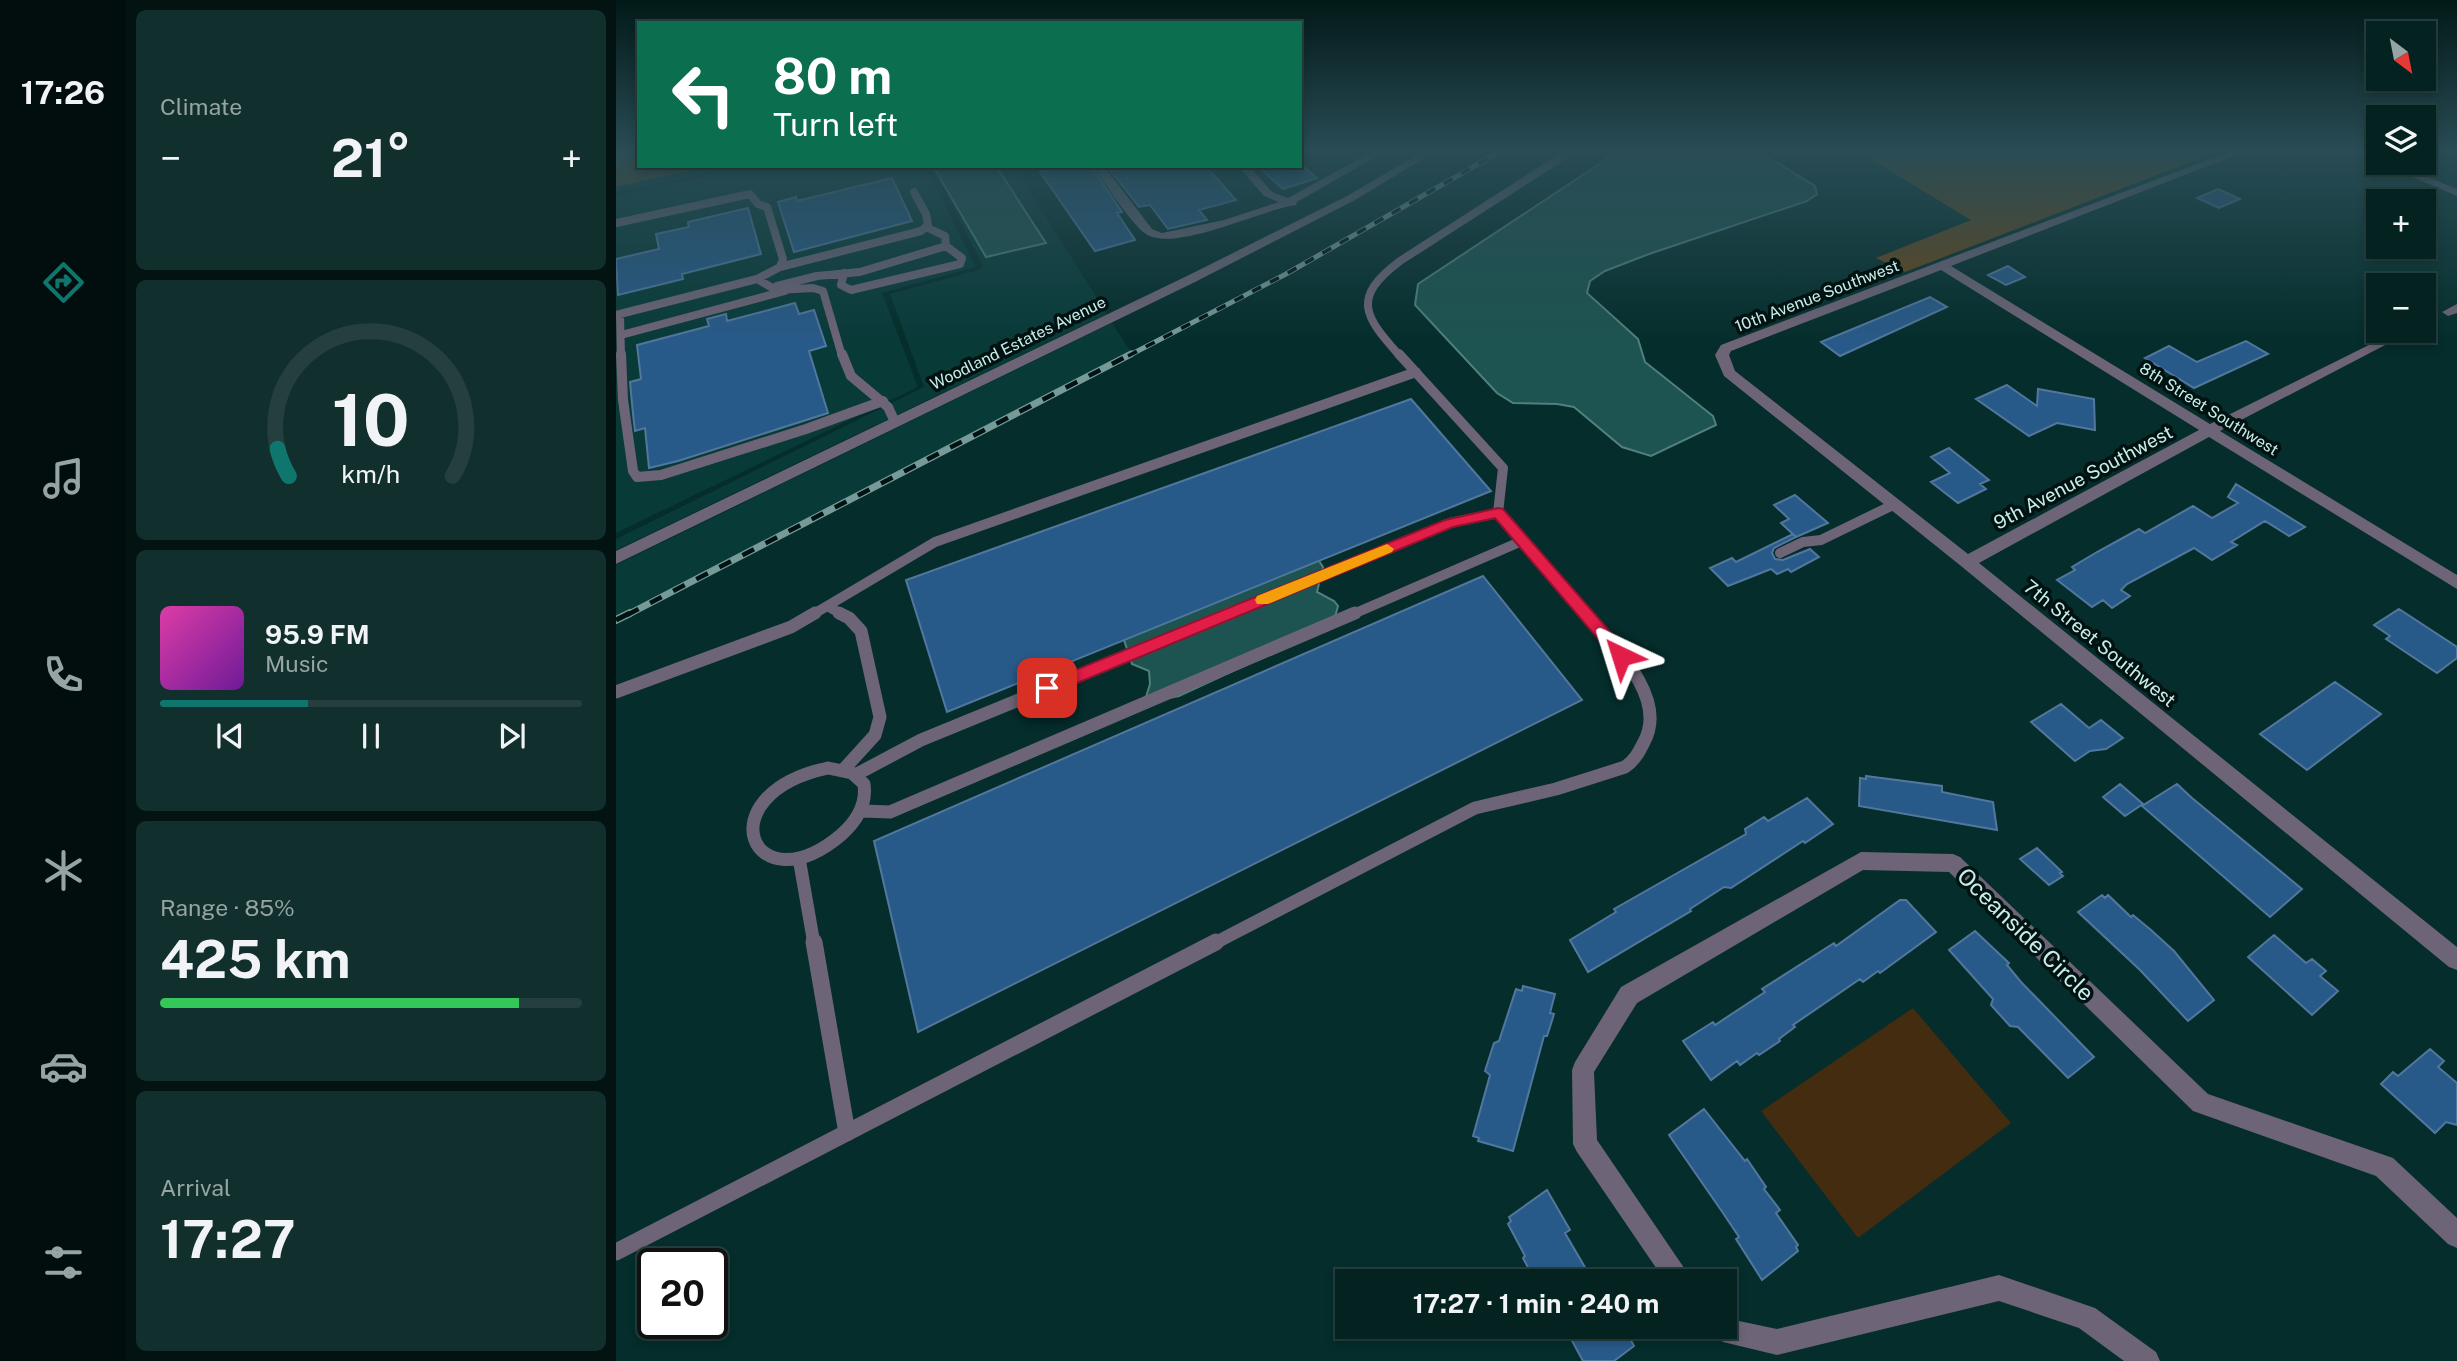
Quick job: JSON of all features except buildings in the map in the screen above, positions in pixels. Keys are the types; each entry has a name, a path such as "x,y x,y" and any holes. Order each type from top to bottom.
{"street":[{"path":"1135,215 1148,231 1161,237 1227,223 1252,215"},
{"path":"1302,215 1310,218"},
{"name":"Woodland Estates Avenue","path":"616,558 1318,215"},
{"name":"10th Avenue Southwest","path":"1722,355 1726,348 2074,215"},
{"name":"8th Street Southwest","path":"1941,265 2457,583"},
{"name":"9th Avenue Southwest","path":"1967,562 2210,430 2382,343"},
{"name":"7th Street Southwest","path":"1722,355 1729,373 1967,562 2457,960"},
{"name":"Oceanside Circle","path":"1672,1269 1585,1144 1583,1070 1629,995 1861,862 1954,863 2201,1103 2385,1167 2457,1235"},
{"path":"1737,1334 1777,1342 1999,1288 2086,1317 2147,1361"}],"lane":[{"path":"616,223 655,215"},
{"path":"769,215 783,259 780,267"},
{"path":"926,215 926,227"},
{"path":"616,1252 1475,808 1556,789 1625,767 1634,761 1647,737 1651,710 1637,675 1498,513 1503,468 1374,327 1368,294 1374,281 1472,215"},
{"path":"844,273 841,285 851,290 861,289 960,264 962,258 946,246 945,236 926,227 906,235 780,267 757,279 618,314 623,400 634,471 637,477 661,475 806,429 883,401"},
{"path":"772,288 810,277 890,264 946,246"},
{"path":"757,279 772,288 813,288 823,291 851,375 864,390 877,395 894,412 895,422"},
{"path":"621,335 792,289"},
{"path":"616,692 791,627 935,542 1416,372"},
{"path":"1780,553 1796,544 1821,540 1895,504"},
{"path":"850,772 921,740 1437,528 1498,513"},
{"path":"863,811 890,811 1522,541"},
{"path":"829,607 849,618 862,631 880,717 875,735 850,772"},
{"path":"828,768 850,772 864,784 867,797 863,811 853,826 838,840 819,851 799,858 781,860 765,856 755,847 750,835 752,820 761,804 791,779 828,768"},
{"path":"799,858 847,1133"}],"shaded area":[{"path":"616,215 949,215 976,267 882,293 918,387 616,533"},
{"path":"957,215 961,215 986,257 1046,243 1028,215 1044,215 1107,314 616,550 616,539 924,387 890,294 978,270 983,266"},
{"path":"961,215 1028,215 1046,243 986,257"},
{"path":"1523,215 1767,215 1649,254 1605,271 1590,281 1587,293 1638,339 1645,362 1713,416 1716,425 1651,456 1622,447 1574,407 1513,403 1497,393 1415,305 1418,284"},
{"path":"1962,215 2054,215 1905,272 1876,258 1971,220"},
{"path":"1112,323 1131,352 996,427 616,623 616,565"},
{"path":"1311,549 1323,567 1317,592 1338,606 1328,627 1179,696 1154,701 1146,697 1150,684 1149,671 1132,664 1102,574"},
{"path":"1913,1008 2011,1123 1858,1238 1761,1111"}],"railway":[{"path":"1128,356 1286,274 1390,215"},
{"path":"627,615 1131,354"},
{"path":"616,620 630,613"}],"slow traffic":[{"path":"1263,600 1387,549"}],"route":[{"path":"1047,688 1450,523 1498,513 1621,656"}]}
